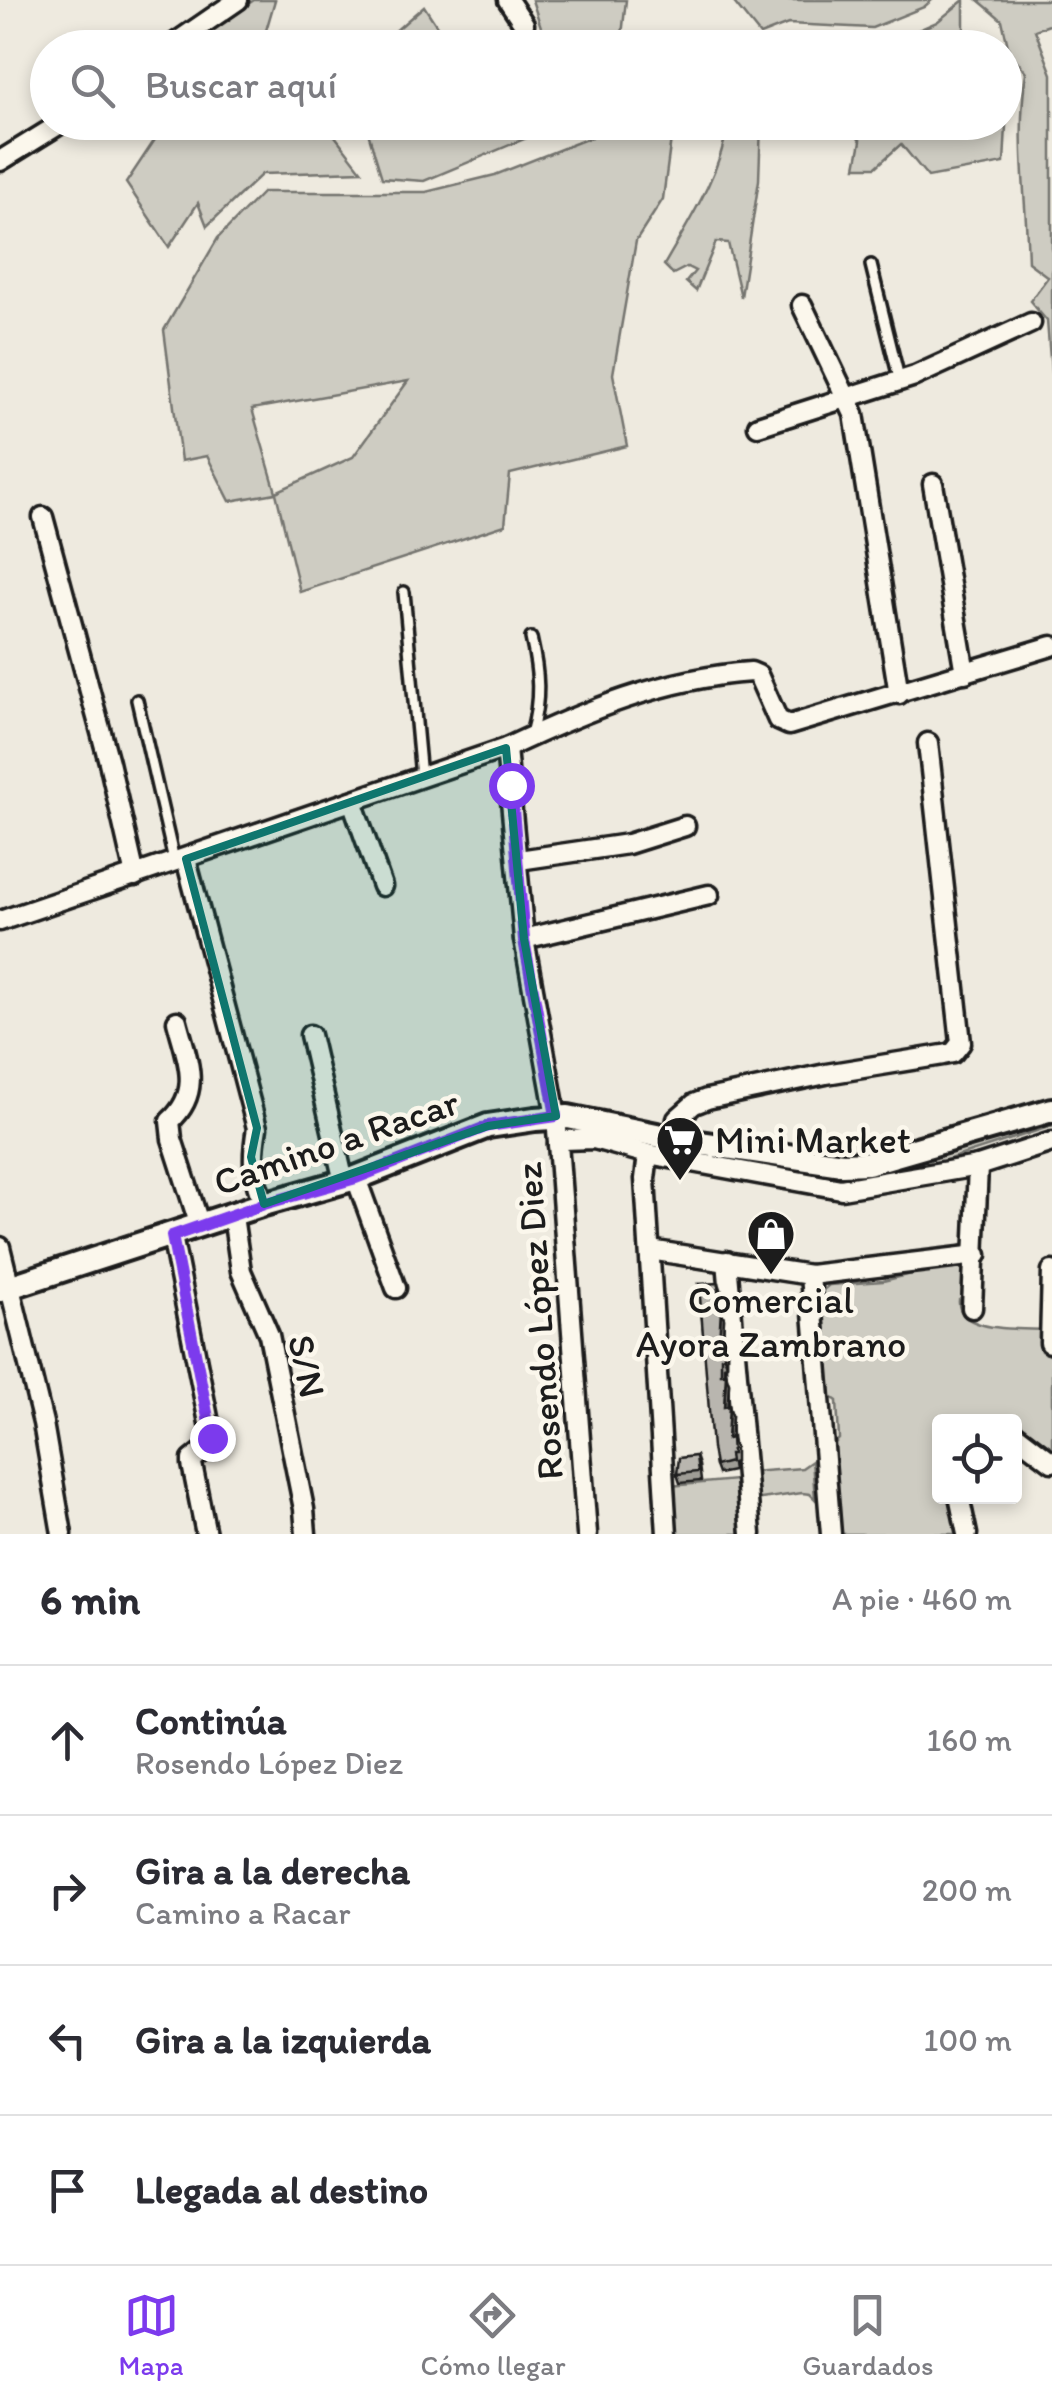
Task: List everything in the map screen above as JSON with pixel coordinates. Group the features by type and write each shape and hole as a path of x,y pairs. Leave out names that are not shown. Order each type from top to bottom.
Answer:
{"street":[{"path":"194,30 238,0"},
{"path":"508,0 524,24"},
{"path":"0,161 34,140"},
{"path":"802,305 854,414 899,694"},
{"path":"758,426 900,382 1030,323"},
{"path":"933,484 965,673"},
{"path":"43,517 105,744 135,876"},
{"path":"0,921 506,748 583,712 676,682 737,673 758,675 778,720 789,724 1052,646"},
{"path":"674,1138 676,1118 694,1104 826,1074 953,1053 961,1043 928,743"},
{"name":"Rosendo López Diez","path":"506,748 524,940 562,1116 558,1145 587,1534"},
{"path":"352,801 382,886"},
{"path":"519,860 628,844 684,826"},
{"path":"180,861 257,1128 252,1157 256,1188 264,1204"},
{"path":"524,940 709,895"},
{"path":"178,1021 191,1077 186,1108 170,1122 200,1226"},
{"path":"310,1035 350,1180 396,1288"},
{"name":"Camino a Racar","path":"4,1289 350,1180 488,1126 562,1116 842,1164 868,1163 1052,1110"},
{"path":"558,1145 563,1140 594,1138 651,1154 832,1189 978,1166 1052,1142"},
{"path":"651,1154 646,1179 667,1534"},
{"path":"972,1308 978,1166"},
{"name":"S/N","path":"234,1216 241,1272 268,1335 306,1534"},
{"path":"172,1236 211,1431 212,1444 192,1460 206,1534"},
{"path":"0,1247 4,1289 42,1423 62,1534"},
{"path":"650,1250 810,1275 976,1255"},
{"path":"728,1261 751,1534"},
{"path":"1050,1343 1052,1271"},
{"path":"810,1275 831,1534"},
{"path":"1022,1439 1052,1462"},
{"path":"960,1504 966,1534"}],"lane":[{"path":"871,266 900,382"},
{"path":"404,592 420,777"},
{"path":"530,737 540,684 531,638"},
{"path":"137,700 180,861"}],"highlighted area":[{"path":"506,748 524,939 556,1116 488,1126 264,1204 251,1157 257,1128 186,859"}],"shaded area":[{"path":"254,0 275,0 266,30 211,30"},
{"path":"532,0 626,0 623,30 540,30"},
{"path":"732,0 932,0 872,28 788,24 773,30 756,30"},
{"path":"964,0 964,30 919,30 937,22"},
{"path":"978,0 1052,0 1052,24 1035,30 1052,74 1052,384 1047,321 1030,301 1048,277 1028,262 1022,30 1004,30 1002,20"},
{"path":"424,6 439,30 396,30"},
{"path":"155,140 338,140 362,171 262,174 207,226 198,203 169,247 126,183"},
{"path":"370,140 522,140 424,181 382,178"},
{"path":"584,140 671,140 663,199 636,241 613,374 627,446 510,474 505,525 300,592 276,493 230,501 207,456 181,461 164,330 218,238 263,192 426,192 495,175","holes":["408,381 353,457 276,492 252,409"]},
{"path":"760,140 759,180 741,297 728,243 716,242 696,291 686,282 695,271 687,267 673,274 664,265 711,178 724,142"},
{"path":"1005,140 1004,163 928,177 901,144 876,167 856,167 861,141"},
{"path":"1052,1119 1052,1126 943,1161 855,1177 647,1150 657,1145 893,1165 942,1155"},
{"path":"963,1265 968,1272 968,1295 959,1300 968,1319 993,1327 1047,1330 1039,1342 1041,1351 1052,1356 1052,1452 1022,1434 1022,1414 932,1414 932,1504 960,1504 965,1534 839,1534 832,1446 839,1439 837,1401 827,1394 819,1303 822,1291 829,1285 883,1281"},
{"path":"812,1461 815,1499 802,1493 754,1500 751,1472 802,1468"},
{"path":"735,1480 740,1534 673,1534 670,1486"}],"building":[{"path":"719,1283 716,1309 721,1309 721,1374 726,1374 724,1407 729,1406 727,1439 731,1438 732,1454 730,1462 715,1466 699,1284"},
{"path":"696,1456 698,1472 677,1474 679,1458"}],"place":[{"name":"Mini Market","path":"680,1182"},
{"name":"Comercial Ayora Zambrano","path":"771,1276"}],"route":[{"path":"212,1438 172,1236 356,1178 488,1126 556,1116 524,940 511,785"}]}
